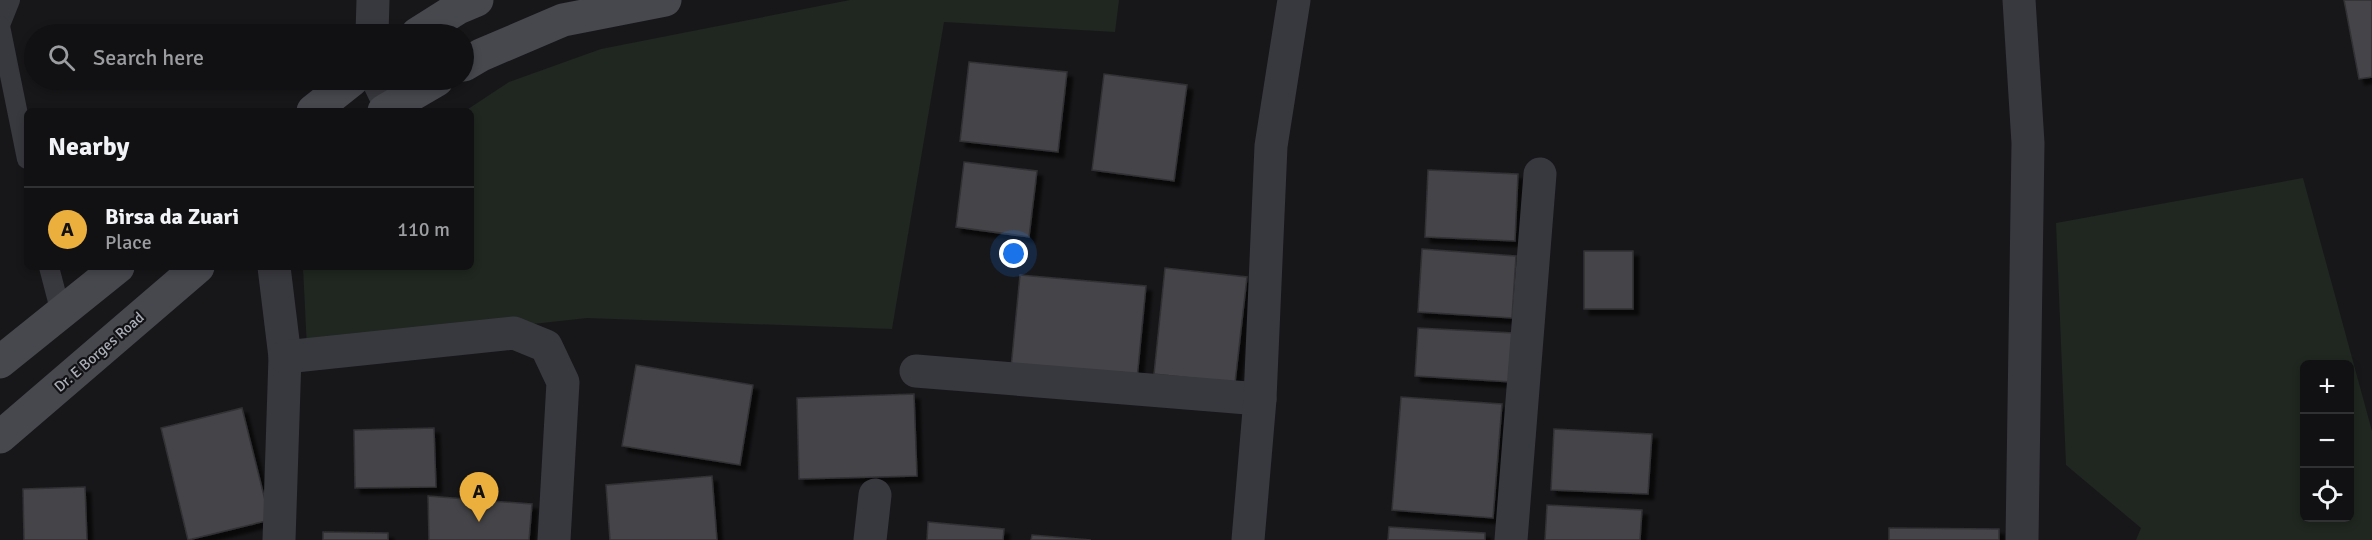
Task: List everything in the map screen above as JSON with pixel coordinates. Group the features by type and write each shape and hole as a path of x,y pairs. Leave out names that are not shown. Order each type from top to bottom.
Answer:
{"main road":[{"path":"433,24 458,8 477,0"},
{"path":"474,59 563,20 664,0"},
{"path":"317,108 339,90"},
{"path":"384,99 409,90"},
{"path":"0,362 114,270"},
{"name":"Dr. E Borges Road","path":"0,437 195,270"}],"street":[{"path":"372,24 373,0"},
{"path":"1248,540 1260,399 1271,146 1294,0"},
{"path":"2019,0 2028,143 2022,540"},
{"path":"1511,540 1540,174"},
{"path":"274,270 285,357 279,540"},
{"path":"285,357 514,333 546,346 563,382 554,540"},
{"path":"916,371 1260,399"},
{"path":"870,540 875,495"}],"lane":[{"path":"10,0 0,26 24,144"},
{"path":"50,270 61,313"}],"shaded area":[{"path":"850,0 1119,0 1115,32 944,22 892,329 587,318 307,349 303,270 474,270 474,108 470,108 509,82 601,49"},
{"path":"2303,178 2353,360 2300,360 2300,522 2354,522 2354,365 2372,431 2372,540 2136,540 2141,528 2066,465 2056,223"}],"building":[{"path":"2344,0 2372,0 2372,77 2359,79"},
{"path":"969,62 1067,72 1058,152 960,141"},
{"path":"1104,74 1187,85 1174,181 1092,170"},
{"path":"964,162 1037,171 1029,237 956,227"},
{"path":"1428,170 1518,174 1515,241 1425,237"},
{"path":"1422,249 1516,256 1512,318 1418,312"},
{"path":"1584,251 1633,251 1633,309 1584,309"},
{"path":"1165,268 1247,277 1235,383 1154,374"},
{"path":"1020,275 1146,286 1137,379 1011,368"},
{"path":"1418,328 1514,333 1511,382 1415,376"},
{"path":"636,365 753,385 740,465 622,446"},
{"path":"914,394 917,476 799,479 797,398"},
{"path":"1401,397 1502,404 1493,518 1392,510"},
{"path":"242,408 270,520 188,540 161,428"},
{"path":"434,428 436,487 355,488 354,430"},
{"path":"1554,429 1652,434 1648,494 1551,490"},
{"path":"712,476 717,540 610,540 606,485"},
{"path":"85,487 87,540 24,540 23,489"},
{"path":"428,496 532,504 529,540 429,540"},
{"path":"1547,505 1642,510 1640,540 1545,540"},
{"path":"928,522 1004,529 1003,540 927,540"},
{"path":"1389,527 1485,533 1485,540 1388,540"},
{"path":"1889,528 1999,529 1999,540 1889,540"},
{"path":"323,532 388,533 388,540 323,540"},
{"path":"1032,535 1091,540 1031,540"}],"place":[{"name":"Birsa da Zuari","path":"479,522"}]}
